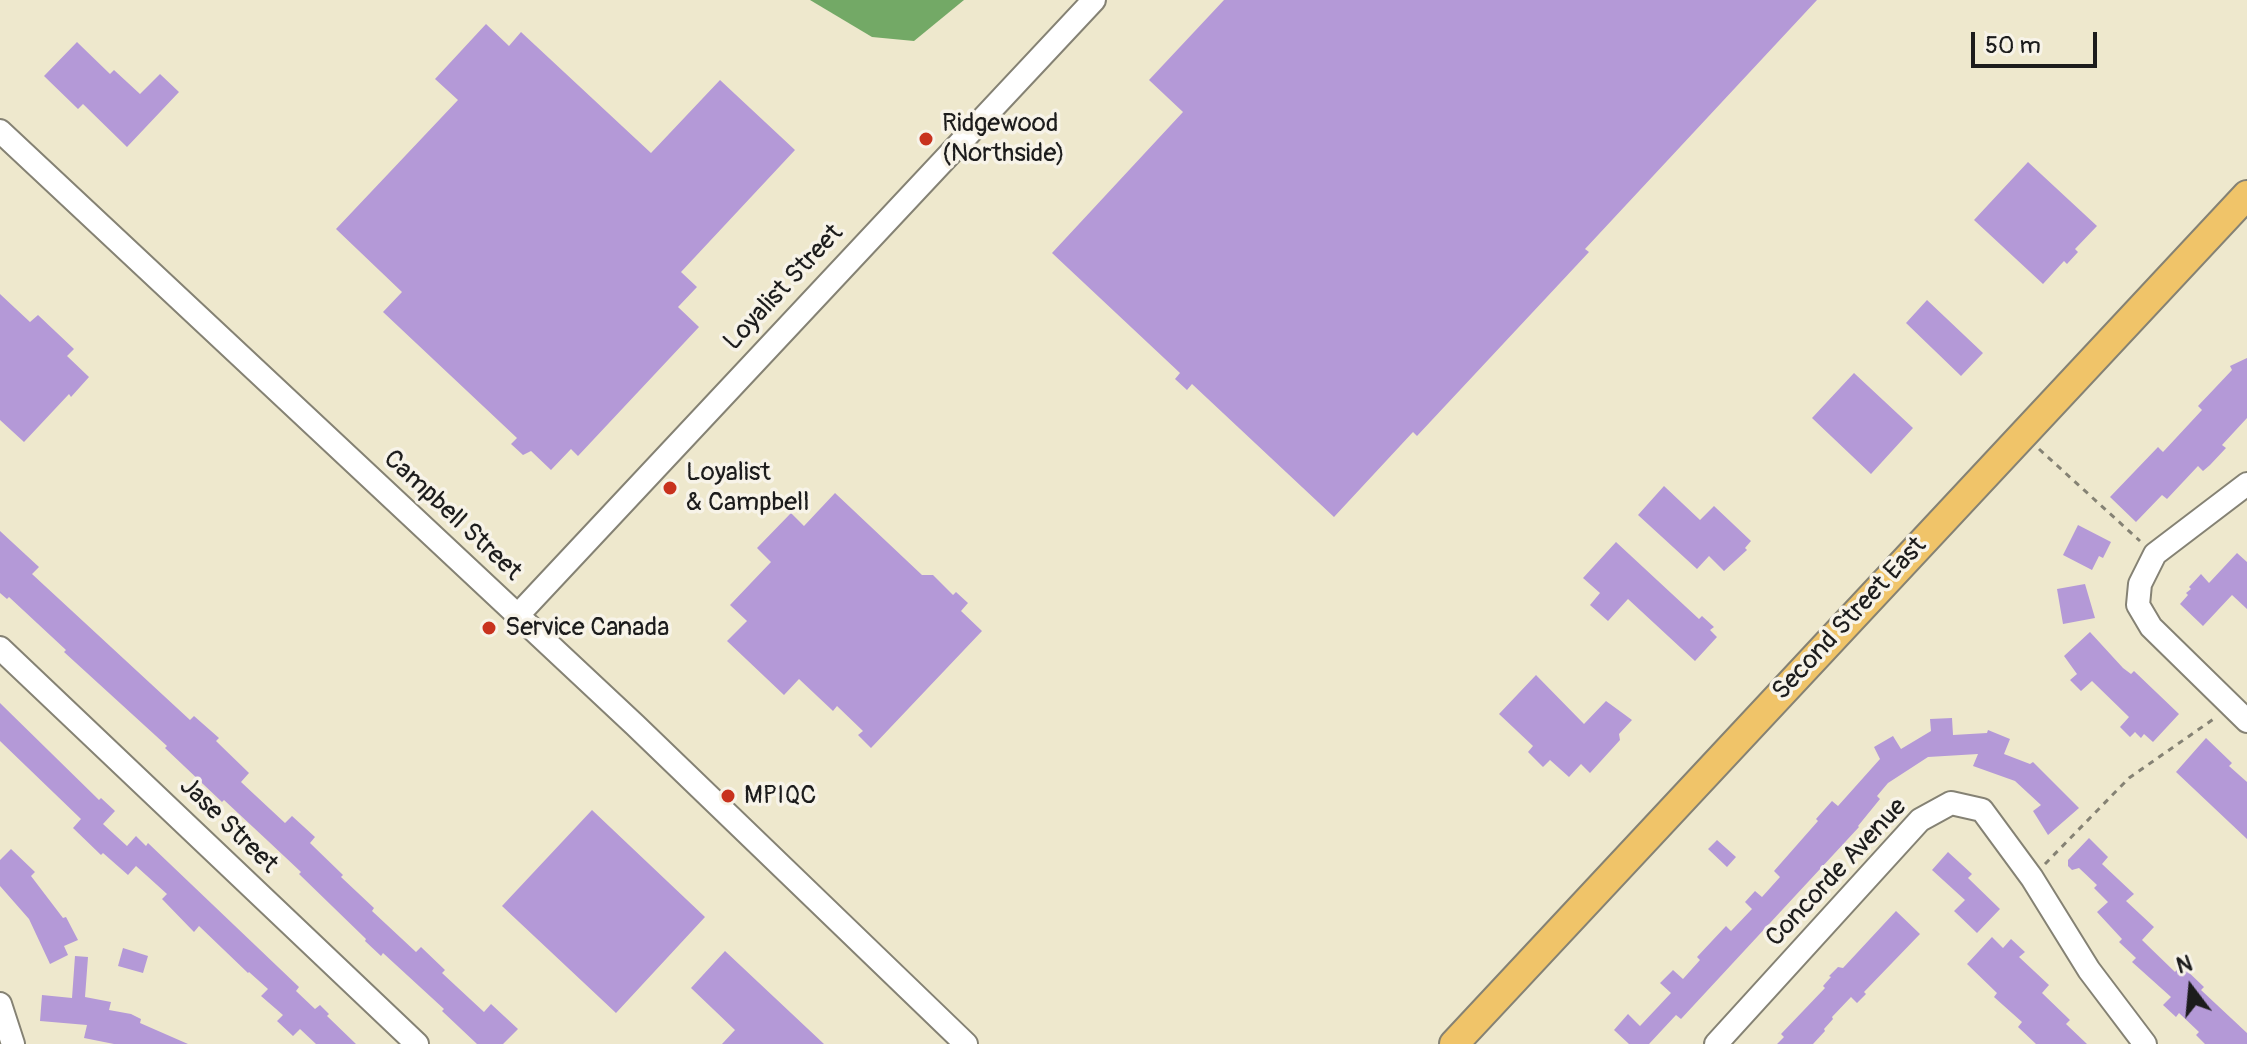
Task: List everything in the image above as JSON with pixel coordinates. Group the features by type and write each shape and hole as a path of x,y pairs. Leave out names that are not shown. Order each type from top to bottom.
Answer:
{"main road":[{"name":"Second Street East","path":"1454,1044 2247,195"}],"street":[{"name":"Loyalist Street","path":"517,616 1094,0"},
{"name":"Campbell Street","path":"0,131 635,725 966,1044"},
{"path":"2239,714 2151,627 2138,605 2140,584 2155,554 2247,484"},
{"name":"Jase Street","path":"0,648 417,1044"},
{"name":"Concorde Avenue","path":"1718,1043 1920,820 1951,803 1982,810 2032,878 2089,970 2145,1044"},
{"path":"0,1004 13,1044"}],"path":[{"path":"2024,435 2155,554"},
{"path":"2032,878 2129,778 2239,714"}],"green space":[{"path":"810,0 964,0 914,41 872,37"}],"building":[{"path":"1224,0 1817,0 1585,249 1589,252 1417,436 1413,432 1334,517 1192,384 1187,390 1175,379 1180,373 1052,253 1183,112 1149,80"},
{"path":"486,24 509,46 521,32 651,153 720,80 795,150 681,272 697,287 678,307 699,327 578,456 571,449 551,470 531,451 523,455 511,444 517,438 383,312 402,292 336,229 458,100 435,79"},
{"path":"77,42 110,74 114,70 140,94 160,74 179,92 127,147 83,104 78,109 44,76"},
{"path":"2028,162 2097,226 2075,249 2078,252 2067,264 2064,261 2043,284 1974,220"},
{"path":"0,294 30,322 38,315 74,349 67,356 89,377 24,442 0,420"},
{"path":"1927,300 1983,353 1961,376 1906,323"},
{"path":"2247,358 2247,418 2222,445 2226,448 2210,465 2203,471 2198,466 2167,499 2162,495 2136,522 2110,497 2158,447 2163,452 2202,410 2198,406 2232,370 2230,366"},
{"path":"1854,373 1913,428 1871,474 1812,418"},
{"path":"1664,486 1700,520 1714,506 1751,541 1745,548 1747,550 1724,571 1709,556 1697,569 1638,515"},
{"path":"835,493 922,575 933,575 953,595 956,592 968,603 961,611 982,631 871,748 858,735 863,731 837,706 833,711 799,679 784,695 727,641 747,621 730,605 771,562 757,548 791,513 804,526"},
{"path":"2078,525 2111,542 2092,570 2063,555"},
{"path":"0,531 39,567 32,574 190,720 194,716 219,738 216,741 249,773 241,782 285,823 292,816 315,837 310,843 374,908 372,911 416,952 421,947 445,970 442,973 484,1012 491,1004 518,1029 503,1044 477,1044 442,1011 444,1009 383,953 381,956 365,941 299,874 301,872 224,800 222,802 9,597 7,599 0,593"},
{"path":"1616,542 1699,619 1702,616 1714,627 1710,630 1717,637 1695,661 1628,599 1608,621 1590,605 1600,593 1583,578"},
{"path":"2237,553 2247,562 2247,609 2232,595 2203,626 2180,604 2201,574 2209,583"},
{"path":"2085,584 2095,618 2063,624 2057,589"},
{"path":"2090,632 2123,668 2131,674 2134,671 2179,714 2153,742 2144,734 2141,738 2135,732 2130,737 2120,727 2129,717 2092,681 2081,691 2070,680 2077,674 2064,656"},
{"path":"1536,675 1584,724 1606,701 1632,720 1619,734 1620,740 1590,773 1581,764 1569,777 1550,760 1543,767 1528,752 1533,746 1499,714"},
{"path":"0,703 99,800 101,798 115,811 103,824 127,846 136,836 146,846 148,843 299,987 296,991 315,1009 320,1005 356,1044 316,1044 300,1029 293,1036 277,1021 283,1015 261,996 268,989 199,926 194,932 162,899 167,894 136,866 128,875 103,853 101,855 73,828 81,819 0,741"},
{"path":"1952,718 1953,735 1987,733 1988,730 2010,739 2004,754 2030,764 2033,762 2079,808 2048,835 2033,811 2041,805 2015,781 1973,766 1978,754 1928,757 1888,783 1859,827 1681,1019 1676,1015 1649,1044 1629,1044 1614,1030 1628,1014 1640,1026 1671,993 1660,983 1673,970 1683,979 1700,960 1697,957 1726,926 1731,931 1752,909 1745,902 1755,891 1762,897 1780,877 1774,871 1818,821 1816,819 1832,801 1838,806 1880,759 1874,747 1893,736 1901,749 1931,731 1930,719"},
{"path":"2206,738 2247,782 2247,839 2176,772"},
{"path":"592,810 705,917 616,1013 502,906"},
{"path":"2089,838 2108,857 2102,864 2134,894 2126,901 2154,927 2142,940 2175,972 2181,965 2204,987 2201,990 2247,1033 2247,1044 2205,1044 2196,1035 2199,1032 2179,1013 2176,1017 2163,1005 2171,997 2132,962 2136,958 2119,942 2122,939 2097,912 2108,902 2094,888 2097,885 2079,868 2072,870 2068,866 2068,860"},
{"path":"1717,840 1736,857 1727,867 1708,849"},
{"path":"11,849 35,872 31,876 63,918 66,917 78,940 64,946 68,955 50,964 29,919 0,886 0,860"},
{"path":"1948,852 1972,874 1968,878 2000,909 1977,933 1954,911 1965,900 1932,870"},
{"path":"1896,911 1920,934 1857,1003 1851,997 1813,1044 1777,1044 1784,1037 1781,1034 1825,988 1823,986 1829,976 1838,967 1843,968"},
{"path":"1992,937 2003,948 2011,939 2025,952 2019,957 2049,985 2042,993 2070,1020 2066,1024 2087,1044 2036,1044 2018,1027 2022,1022 1994,997 1997,993 1967,964"},
{"path":"123,948 148,956 143,973 118,966"},
{"path":"725,951 824,1044 722,1044 735,1030 691,988"},
{"path":"75,956 88,957 85,997 111,1002 109,1010 131,1014 141,1019 140,1023 188,1044 114,1044 84,1038 87,1025 40,1021 42,995 72,998"}],"place":[{"name":"Ridgewood (Northside)","path":"926,139"},
{"name":"Loyalist & Campbell","path":"670,488"},
{"name":"Service Canada","path":"489,628"},
{"name":"MPIQC","path":"728,796"}]}
